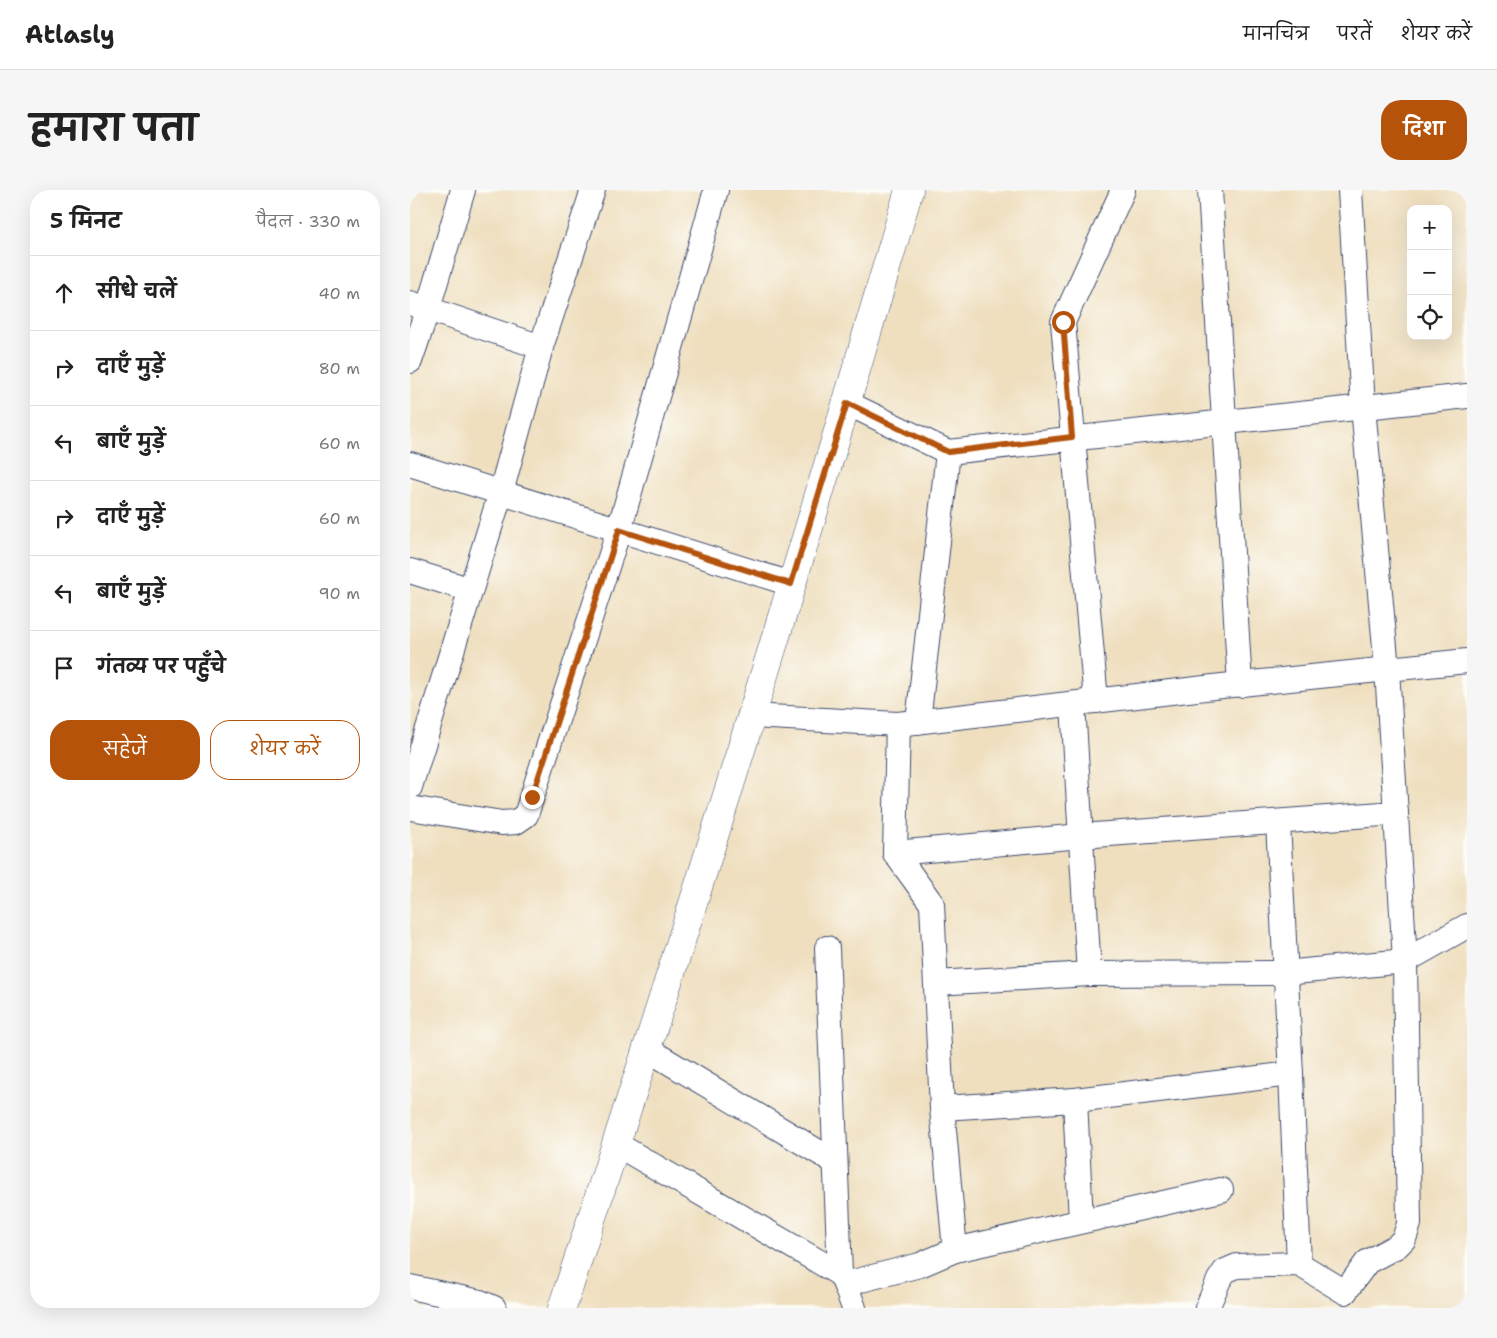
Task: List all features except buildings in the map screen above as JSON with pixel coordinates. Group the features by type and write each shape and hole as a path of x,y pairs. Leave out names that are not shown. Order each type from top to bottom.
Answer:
{"street":[{"path":"410,361 419,306 463,190"},
{"path":"410,787 501,492 541,348 593,190"},
{"path":"410,808 502,823 516,822 526,815 619,530 716,190"},
{"path":"562,1308 647,1049 847,403 909,190"},
{"path":"1090,974 1081,836 1084,703 1072,437 1063,322 1123,190"},
{"path":"1210,190 1240,685"},
{"path":"1207,1308 1225,1271 1237,1266 1299,1264 1344,1300 1367,1262 1397,1246 1404,1239 1409,1224 1405,961 1387,669 1363,408 1350,190"},
{"path":"419,306 541,348"},
{"path":"847,403 948,452 1072,437 1467,396"},
{"path":"948,452 908,723 895,853 932,904 942,1108 955,1250"},
{"path":"410,464 791,584"},
{"path":"410,571 471,590"},
{"path":"750,716 908,723 1467,661"},
{"path":"895,853 1081,836 1396,813"},
{"path":"1278,822 1292,1074 1299,1264"},
{"path":"936,983 1090,974 1285,973 1405,961 1467,926"},
{"path":"827,948 835,1162 842,1279 854,1308"},
{"path":"647,1049 835,1162"},
{"path":"942,1108 1075,1100 1292,1074"},
{"path":"1075,1100 1081,1221"},
{"path":"616,1144 842,1279 920,1265 955,1250 1221,1190"},
{"path":"410,1286 480,1302 494,1308"}],"route":[{"path":"532,797 619,530 791,584 847,403 948,452 1072,437 1063,322"}]}
